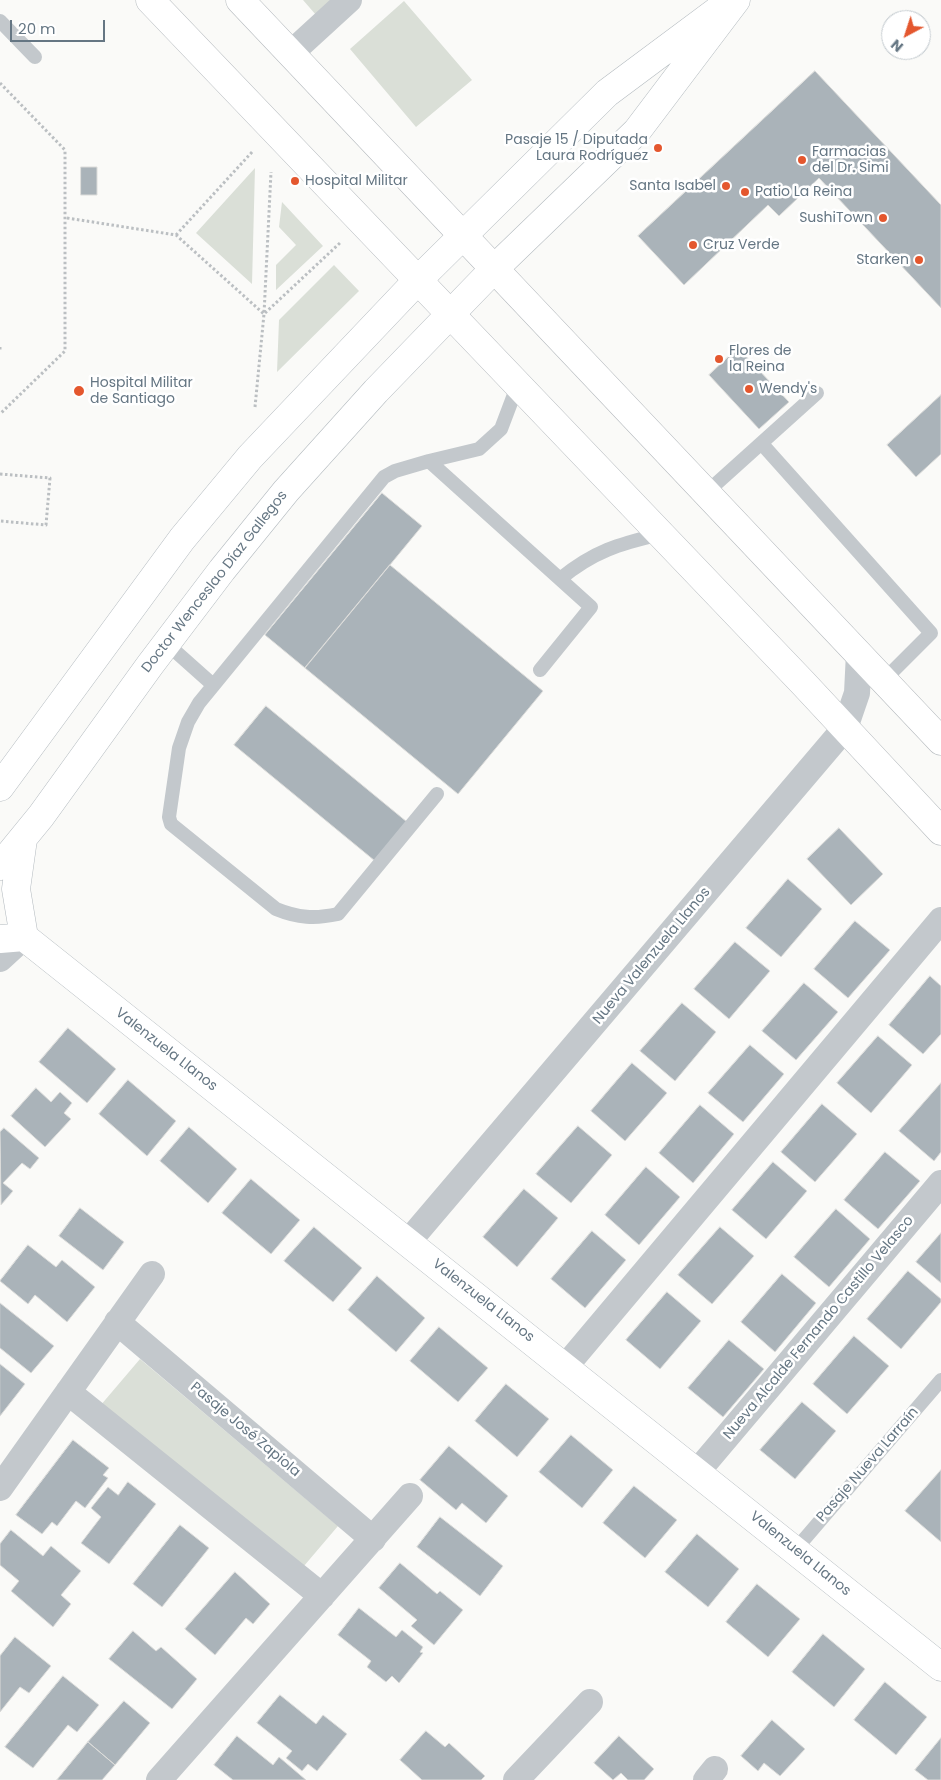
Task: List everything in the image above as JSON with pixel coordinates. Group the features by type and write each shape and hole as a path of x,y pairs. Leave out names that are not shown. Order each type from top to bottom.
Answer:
{"main road":[{"path":"150,0 661,534 941,831"},
{"path":"240,0 941,741"},
{"path":"0,787 182,539 244,465 417,281 607,92 734,0"},
{"name":"Doctor Wenceslao Díaz Gallegos","path":"0,866 23,839 166,643 286,490 494,269 637,131 734,0"},
{"path":"12,938 23,839"},
{"name":"Valenzuela Llanos","path":"12,938 408,1242 941,1667"}],"street":[{"path":"290,54 349,0"},
{"name":"Nueva Valenzuela Llanos","path":"408,1242 845,728 857,692 859,653"},
{"path":"565,1367 941,920"},
{"path":"0,959 12,938"},
{"name":"Nueva Alcalde Fernando Castillo Velasco","path":"697,1472 941,1183"},
{"path":"0,1488 152,1274"},
{"name":"Pasaje José Zapiola","path":"117,1322 372,1539"},
{"path":"68,1392 322,1596"},
{"path":"159,1780 410,1496"},
{"path":"516,1780 590,1702"}],"lane":[{"path":"0,21 35,57"},
{"path":"437,794 338,914 315,919 294,916 276,909 171,824 169,817 180,748 188,722 212,684 384,477 395,471 428,461 479,449 501,429 518,384"},
{"path":"707,492 818,393"},
{"path":"762,444 931,633 884,680"},
{"path":"428,461 591,607 540,670"},
{"path":"560,579 581,562 614,546 661,534"},
{"path":"166,643 212,684"},
{"name":"Pasaje Nueva Larraín","path":"795,1550 941,1380"}],"path":[{"path":"0,83 65,150 67,218 65,351 0,414"},
{"path":"176,235 256,147"},
{"path":"255,409 264,314 271,171"},
{"path":"67,218 176,235 264,314"},
{"path":"264,314 343,240"},
{"path":"0,474 50,478 46,525 0,521"}],"shaded area":[{"path":"303,0 333,0 316,15"},
{"path":"404,1 472,80 416,127 350,49"},
{"path":"255,168 252,284 196,233"},
{"path":"282,202 323,246 276,290 276,265 296,245 279,227"},
{"path":"334,265 359,291 277,372 279,320"},
{"path":"140,1359 338,1526 298,1573 100,1406"}],"building":[{"name":"Patio La Reina","path":"815,71 941,205 941,308 819,178 779,216 768,205 684,285 638,236"},
{"path":"81,167 97,167 97,195 81,195"},
{"name":"Wendy's","path":"738,348 789,402 759,429 709,375"},
{"path":"941,395 941,454 916,477 887,445"},
{"path":"382,493 422,526 305,668 265,635"},
{"path":"390,565 543,691 458,794 305,668"},
{"path":"266,706 407,822 375,861 234,745"},
{"path":"839,828 883,874 851,905 807,859"},
{"path":"788,879 822,909 781,957 746,928"},
{"path":"855,921 890,950 848,998 814,969"},
{"path":"735,942 770,971 729,1019 694,989"},
{"path":"930,976 941,986 941,1034 923,1054 889,1025"},
{"path":"804,983 838,1012 796,1060 762,1031"},
{"path":"682,1003 716,1032 675,1081 640,1051"},
{"path":"68,1028 116,1069 87,1103 39,1062"},
{"path":"878,1036 912,1065 871,1113 837,1083"},
{"path":"750,1045 784,1074 743,1122 708,1093"},
{"path":"632,1063 667,1093 625,1141 591,1111"},
{"path":"128,1080 176,1121 147,1156 99,1114"},
{"path":"941,1083 941,1152 934,1161 899,1131"},
{"path":"36,1088 51,1102 60,1092 72,1103 64,1113 71,1119 45,1147 11,1116"},
{"path":"822,1104 857,1134 815,1182 781,1152"},
{"path":"700,1105 734,1134 693,1183 659,1153"},
{"path":"578,1126 612,1155 571,1203 536,1174"},
{"path":"189,1127 237,1169 208,1203 160,1161"},
{"path":"4,1128 39,1158 30,1169 22,1163 3,1183 13,1191 1,1205 0,1132"},
{"path":"885,1152 920,1181 878,1229 844,1200"},
{"path":"773,1162 807,1191 766,1239 732,1210"},
{"path":"646,1167 680,1197 639,1245 605,1215"},
{"path":"251,1179 300,1220 271,1254 222,1213"},
{"path":"524,1189 558,1218 517,1267 483,1237"},
{"path":"80,1208 124,1242 103,1270 59,1236"},
{"path":"836,1209 870,1239 829,1287 794,1257"},
{"path":"314,1227 362,1268 333,1302 284,1261"},
{"path":"720,1227 754,1256 712,1304 678,1275"},
{"path":"592,1231 626,1260 585,1308 551,1279"},
{"path":"941,1233 941,1283 916,1262"},
{"path":"28,1245 56,1267 62,1260 95,1287 67,1322 35,1295 28,1304 0,1281"},
{"path":"908,1271 941,1299 941,1302 901,1349 867,1319"},
{"path":"782,1274 816,1303 775,1352 741,1322"},
{"path":"377,1276 425,1318 396,1352 348,1310"},
{"path":"667,1292 701,1321 660,1369 626,1340"},
{"path":"0,1303 54,1346 31,1373 0,1348"},
{"path":"439,1327 488,1368 458,1402 410,1361"},
{"path":"854,1336 889,1366 847,1414 813,1384"},
{"path":"729,1340 764,1369 723,1417 688,1388"},
{"path":"0,1364 25,1384 0,1416"},
{"path":"506,1384 549,1419 517,1457 475,1421"},
{"path":"802,1402 836,1431 795,1479 760,1450"},
{"path":"571,1435 613,1470 582,1508 539,1472"},
{"path":"73,1440 109,1468 103,1475 108,1478 85,1508 76,1501 57,1526 52,1522 42,1534 16,1515"},
{"path":"449,1446 508,1496 486,1523 462,1503 456,1510 420,1480"},
{"path":"941,1470 941,1542 905,1511"},
{"path":"128,1482 156,1504 109,1564 81,1543 101,1517 91,1508 108,1487 118,1495"},
{"path":"634,1486 677,1520 645,1558 603,1523"},
{"path":"440,1517 503,1566 480,1596 417,1547"},
{"path":"180,1525 209,1548 162,1607 133,1584"},
{"path":"11,1530 43,1556 51,1546 81,1571 61,1595 71,1604 53,1627 11,1591 19,1581 0,1565 0,1544"},
{"path":"697,1534 739,1569 708,1607 665,1572"},
{"path":"400,1563 437,1594 440,1591 463,1610 434,1645 411,1626 417,1620 379,1588"},
{"path":"235,1572 270,1604 253,1624 246,1618 215,1655 185,1629"},
{"path":"757,1584 800,1619 768,1657 726,1622"},
{"path":"359,1608 396,1637 402,1630 423,1647 420,1652 423,1653 399,1683 392,1676 386,1682 367,1667 371,1661 338,1635"},
{"path":"133,1631 156,1651 161,1647 197,1679 172,1709 109,1659"},
{"path":"823,1634 865,1669 834,1707 792,1672"},
{"path":"15,1637 51,1666 29,1693 20,1687 0,1712 0,1656"},
{"path":"63,1676 99,1705 77,1732 68,1725 33,1768 5,1747"},
{"path":"885,1682 927,1717 896,1755 854,1720"},
{"path":"280,1695 316,1724 323,1715 347,1734 317,1771 308,1764 302,1771 286,1758 292,1751 257,1723"},
{"path":"124,1701 150,1723 115,1765 88,1742"},
{"path":"772,1720 805,1749 780,1776 764,1763 758,1771 741,1756"},
{"path":"426,1731 445,1747 449,1743 485,1776 481,1780 422,1780 400,1760"},
{"path":"237,1736 273,1765 279,1757 306,1780 233,1780 214,1765"},
{"path":"619,1736 654,1769 644,1780 628,1780 621,1773 613,1780 594,1763"},
{"path":"941,1738 941,1780 928,1780 915,1770"},
{"path":"88,1742 115,1765 102,1780 57,1780"}],"place":[{"name":"Pasaje 15 / Diputada Laura Rodríguez","path":"658,148"},
{"name":"Farmacias del Dr. Simi","path":"802,160"},
{"name":"Hospital Militar","path":"295,181"},
{"name":"Santa Isabel","path":"726,186"},
{"name":"Patio La Reina","path":"745,192"},
{"name":"SushiTown","path":"883,218"},
{"name":"Cruz Verde","path":"693,245"},
{"name":"Starken","path":"919,260"},
{"name":"Flores de la Reina","path":"719,359"},
{"name":"Wendy's","path":"749,389"},
{"name":"Hospital Militar de Santiago","path":"79,391"}]}
